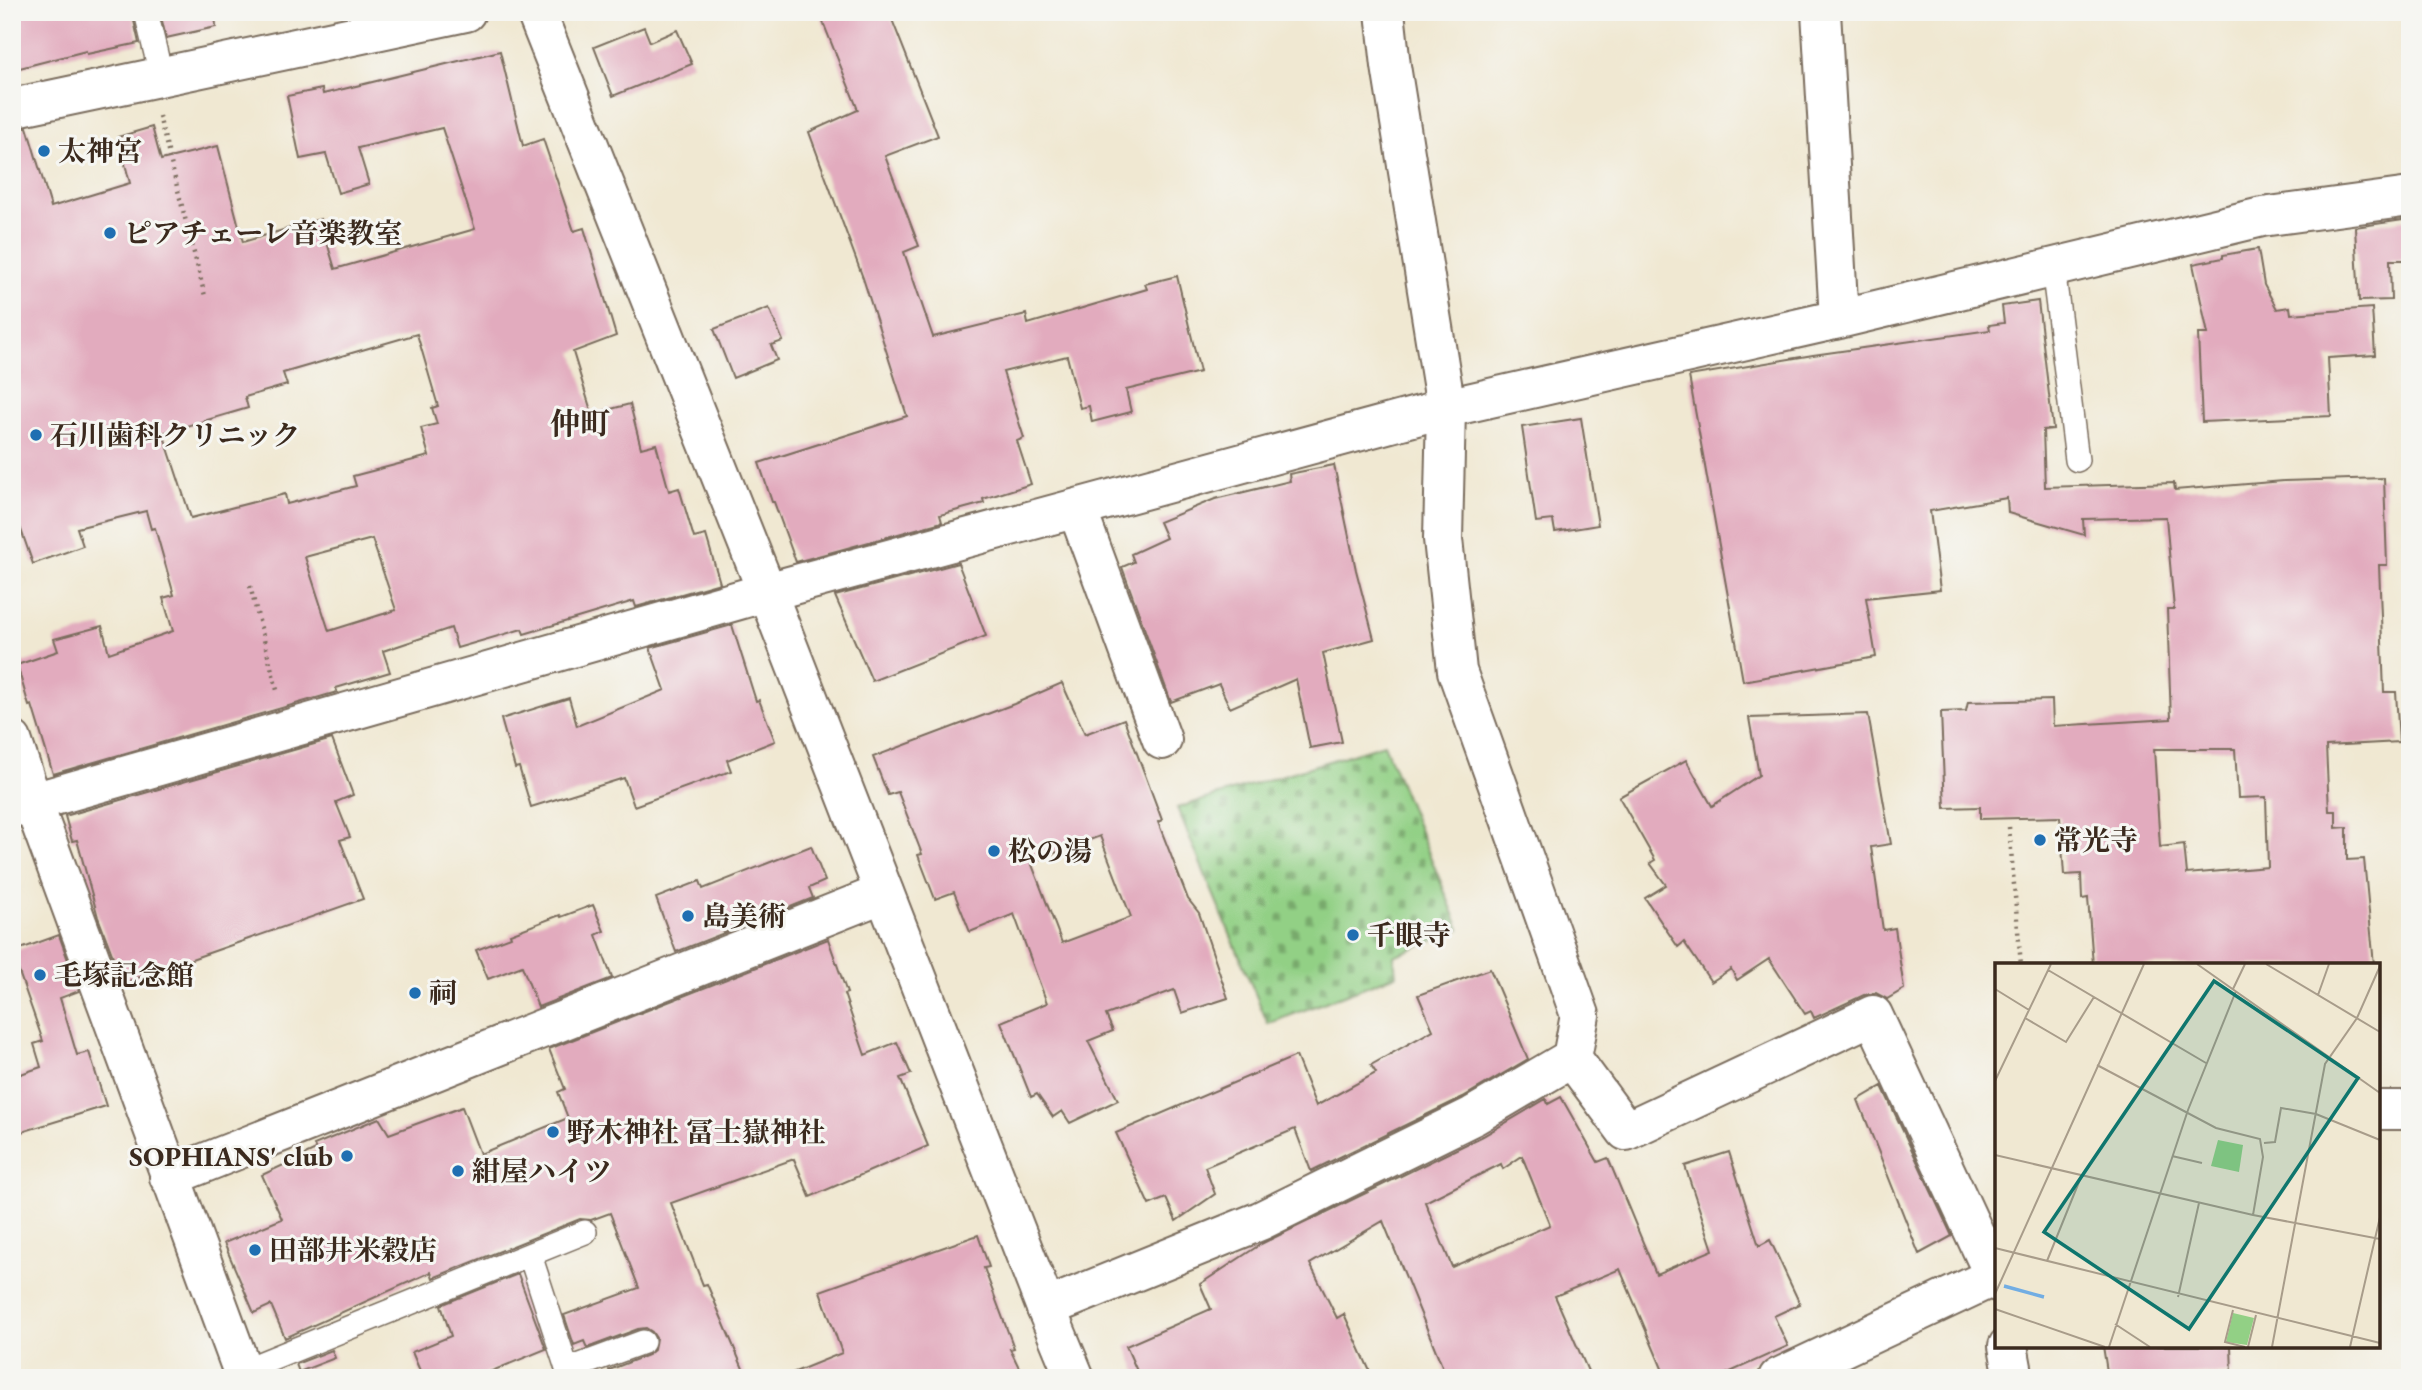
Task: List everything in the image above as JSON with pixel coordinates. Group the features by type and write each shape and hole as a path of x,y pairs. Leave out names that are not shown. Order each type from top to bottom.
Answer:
{"street":[{"path":"12,108 466,12"},
{"path":"536,12 767,592 1046,1308 1076,1378"},
{"path":"1385,12 1393,80 1446,408 1443,539 1457,671 1580,1015 1572,1058 1626,1131 1873,1015 1995,1275"},
{"path":"1821,12 1839,319"},
{"path":"23,806 767,592 1446,408 1839,319 2262,217 2410,197"},
{"path":"1077,509 1161,740"},
{"path":"12,740 23,806 169,1177 243,1374"},
{"path":"169,1177 884,892"},
{"path":"1046,1308 1260,1221 1473,1116 1572,1058"},
{"path":"2380,1110 2410,1110"},
{"path":"1778,1378 1995,1277"},
{"path":"2008,1348 2014,1378"}],"lane":[{"path":"146,12 155,76"},
{"path":"2053,267 2077,460"},
{"path":"243,1374 585,1233"},
{"path":"530,1255 569,1374 643,1342"}],"path":[{"path":"155,76 205,296"},
{"path":"250,586 288,730"},
{"path":"2008,827 2021,963"}],"green space":[{"path":"1384,744 1460,929 1394,956 1396,975 1268,1024 1177,808"}],"building":[{"path":"12,12 132,12 139,43 87,54 86,51 12,70"},
{"path":"160,12 215,12 216,27 166,38"},
{"path":"819,12 889,12 938,136 885,156 919,246 904,252 933,337 1026,314 1028,324 1147,289 1145,284 1177,276 1200,372 1126,390 1131,412 1092,422 1089,406 1080,408 1067,356 1003,372 1024,438 1017,441 1031,484 983,499 984,503 940,515 942,522 796,562 759,463 907,416 863,278 809,132 858,110"},
{"path":"644,27 650,42 677,30 692,64 613,96 594,47"},
{"path":"500,51 523,146 543,139 574,231 584,228 616,336 573,352 592,414 630,404 641,448 656,444 669,491 679,488 694,538 706,535 720,583 636,607 634,601 524,634 522,629 457,648 451,628 383,651 390,672 336,688 337,692 53,774 17,665 58,651 54,639 102,626 109,653 173,631 163,598 174,595 155,528 151,529 146,511 77,528 83,546 33,564 17,518 12,518 12,129 27,127 51,207 130,183 118,137 152,127 161,160 218,146 243,242 320,219 335,269 475,229 442,128 358,148 369,184 338,193 326,154 300,159 287,96 322,89 323,94","holes":["417,334 438,406 432,408 437,424 421,428 429,456 353,476 356,486 287,504 285,494 191,518 163,433 248,408 245,397 287,385 283,373","372,539 396,610 329,631 305,557"]},
{"path":"2410,219 2410,260 2390,260 2391,300 2359,301 2355,227"},
{"path":"2258,249 2264,285 2277,309 2290,307 2291,314 2372,308 2375,355 2328,358 2331,416 2202,422 2198,334 2208,334 2193,264"},
{"path":"2038,301 2053,429 2043,430 2045,487 2174,483 2175,490 2284,481 2384,478 2387,565 2379,565 2384,692 2396,692 2399,742 2326,746 2329,811 2336,811 2336,828 2347,827 2347,860 2364,859 2374,963 2093,963 2088,898 2082,899 2081,874 2064,875 2060,817 1980,819 1980,807 1945,808 1941,712 1966,711 1968,702 2052,700 2053,726 2171,719 2167,609 2174,609 2166,517 2083,519 2084,535 2008,513 2007,498 1930,511 1940,590 1866,598 1876,657 1743,681 1689,376 1990,330 1989,325 2004,323 2002,306","holes":["2154,749 2235,749 2238,798 2266,797 2268,867 2187,874 2184,844 2160,847"]},
{"path":"769,308 783,341 771,345 777,360 733,378 714,329"},
{"path":"1581,418 1598,525 1555,532 1553,520 1536,522 1522,427"},
{"path":"1334,465 1374,639 1323,653 1342,742 1310,748 1296,679 1230,708 1219,684 1171,702 1122,567 1134,562 1131,554 1166,538 1159,522 1215,499 1290,481 1289,474"},
{"path":"958,563 986,636 872,681 835,596"},
{"path":"732,625 756,701 759,700 775,741 727,760 731,771 634,806 624,778 531,807 519,767 515,768 501,719 569,698 577,726 665,690 650,648"},
{"path":"1062,683 1085,734 1124,719 1162,820 1158,822 1188,899 1199,913 1228,998 1182,1013 1174,990 1106,1015 1113,1031 1088,1041 1118,1100 1070,1123 1062,1111 1053,1117 1037,1094 1031,1097 1001,1022 1047,1003 1014,914 970,932 954,892 935,899 918,855 922,854 898,792 888,795 873,757","holes":["1100,836 1131,917 1062,943 1031,862"]},
{"path":"1868,714 1891,844 1871,847 1883,930 1895,928 1904,989 1887,999 1876,993 1864,995 1814,1018 1811,1011 1805,1014 1769,959 1737,980 1731,969 1711,982 1684,942 1678,947 1645,898 1666,885 1650,863 1655,860 1619,797 1686,760 1712,806 1759,775 1749,718"},
{"path":"332,739 353,795 336,802 350,837 340,840 363,899 126,982 123,974 120,975 98,917 77,840 72,841 65,816"},
{"path":"811,846 825,881 809,888 813,898 676,952 656,898 700,881 703,889"},
{"path":"593,905 604,931 596,935 612,978 538,1007 522,966 488,979 476,950 511,937 510,934"},
{"path":"59,935 79,991 60,998 77,1055 89,1052 106,1106 12,1135 12,1077 41,1067 34,1044 43,1041 12,952"},
{"path":"828,939 865,1055 897,1042 911,1074 900,1078 928,1146 810,1197 794,1159 671,1203 703,1285 707,1284 747,1378 612,1378 609,1370 648,1355 654,1350 656,1338 646,1328 587,1348 584,1341 574,1345 564,1315 639,1288 610,1213 591,1220 580,1219 433,1278 431,1272 285,1338 271,1305 254,1313 224,1243 282,1219 262,1175 316,1150 314,1145 379,1118 389,1134 462,1107 480,1154 568,1118 558,1092 565,1089 549,1049"},
{"path":"1490,969 1528,1059 1463,1097 1311,1171 1295,1129 1205,1167 1215,1194 1176,1221 1166,1198 1149,1205 1116,1133 1296,1056 1316,1106 1376,1073 1371,1065 1433,1030 1418,995"},
{"path":"1882,1086 1952,1236 1919,1254 1858,1100"},
{"path":"1561,1097 1598,1162 1608,1158 1656,1274 1713,1250 1685,1166 1729,1152 1759,1246 1770,1240 1800,1304 1774,1316 1788,1346 1717,1378 1666,1378 1620,1269 1555,1296 1591,1378 1447,1378 1383,1221 1310,1264 1337,1318 1344,1314 1373,1378 1140,1378 1126,1346 1211,1309 1200,1284 1261,1244 1483,1136 1546,1099 1548,1104","holes":["1522,1156 1550,1225 1452,1267 1425,1202 1501,1164 1503,1169"]},
{"path":"978,1235 989,1267 984,1268 1014,1348 1010,1349 1024,1378 785,1378 842,1353 820,1291"},
{"path":"518,1274 546,1349 475,1378 423,1378 412,1352 451,1336 441,1305"},
{"path":"2103,1348 2231,1348 2232,1373 2108,1378"},
{"path":"332,1350 335,1358 299,1372 296,1364"}],"place":[{"name":"太神宮","path":"44,151"},
{"name":"ピアチェーレ音楽教室","path":"110,233"},
{"name":"石川歯科クリニック","path":"36,435"},
{"name":"常光寺","path":"2040,840"},
{"name":"松の湯","path":"994,851"},
{"name":"島美術","path":"688,916"},
{"name":"千眼寺","path":"1353,935"},
{"name":"毛塚記念館","path":"40,975"},
{"name":"祠","path":"415,993"},
{"name":"野木神社 冨士嶽神社","path":"553,1132"},
{"name":"SOPHIANS' club","path":"347,1156"},
{"name":"紺屋ハイツ","path":"458,1171"},
{"name":"田部井米穀店","path":"255,1250"}],"district":[{"name":"仲町","path":"580,424"}]}
